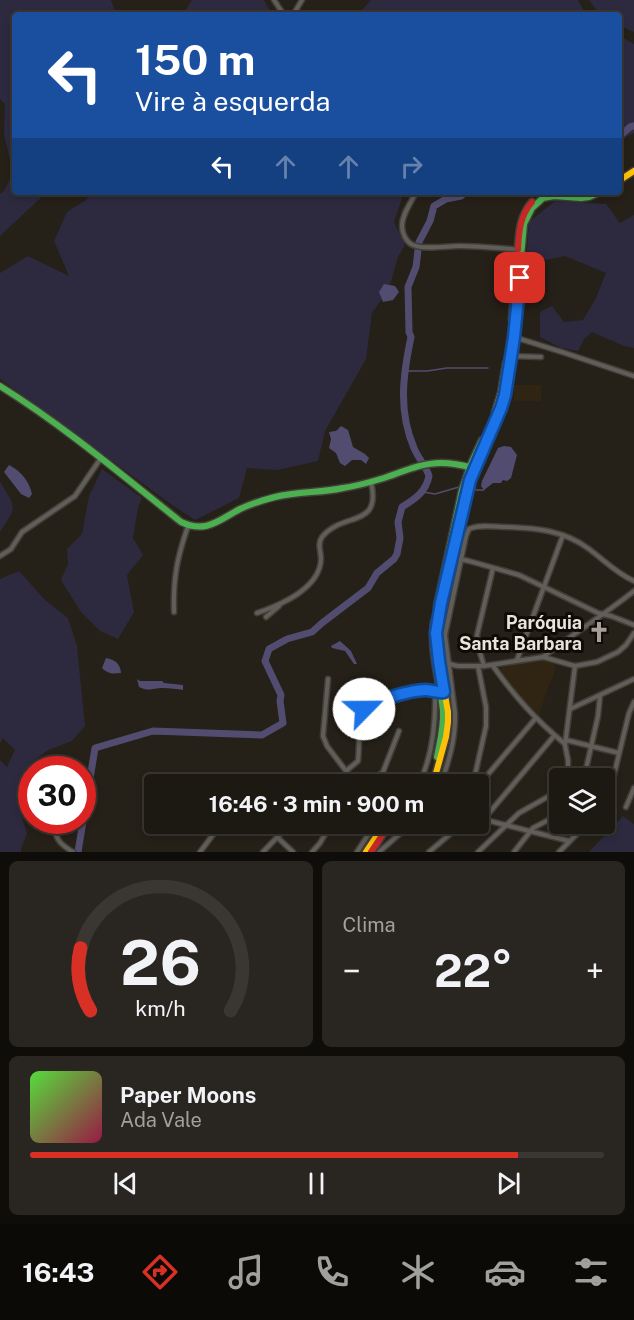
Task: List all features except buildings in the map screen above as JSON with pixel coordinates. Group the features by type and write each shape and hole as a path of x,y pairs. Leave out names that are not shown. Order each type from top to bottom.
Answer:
{"main road":[{"path":"433,774 443,725 449,712 440,690 437,661 432,646 432,631 462,490 497,406 504,376 513,323 519,230 524,212 529,205 543,195"},
{"path":"519,250 528,214 536,203 543,198 554,196 580,198 593,195"},
{"path":"472,467 504,401 514,337 513,323"},
{"path":"0,386 33,406 180,522 198,528 214,524 242,509 281,495 330,491 371,482 427,463 444,462 472,467"},
{"path":"366,852 380,834"},
{"path":"371,852 384,834"}],"street":[{"path":"414,195 405,213 402,228 407,241 414,246 462,246 519,250"},
{"path":"514,337 634,376"},
{"path":"511,356 541,357"},
{"path":"0,556 11,549 22,532 75,496 101,458"},
{"path":"266,617 309,583 320,563 319,546 323,536 346,521 368,513 373,503 371,482"},
{"path":"174,612 174,576 188,526"},
{"path":"444,774 452,748 455,724 449,712 446,628 469,529 477,527 527,528 563,535 586,547 623,576 634,581"},
{"path":"517,660 563,535"},
{"path":"449,557 519,575 598,613 634,625"},
{"path":"475,774 486,726 486,707 477,635 494,568"},
{"path":"543,657 634,591"},
{"path":"257,613 282,604"},
{"path":"437,661 453,665 493,666 543,657 575,666 597,662 618,652 634,633"},
{"path":"493,666 535,719 554,735 565,742 619,753"},
{"path":"566,768 568,760 565,742 575,666"},
{"path":"328,679 323,736 327,746 348,774"},
{"path":"569,709 634,680"},
{"path":"346,771 358,761 365,707 405,693 440,690 434,737 422,774"},
{"path":"586,768 598,716 600,696"},
{"path":"615,768 634,702"},
{"path":"488,774 535,719"},
{"path":"380,774 399,731"},
{"path":"489,813 554,735"},
{"path":"626,807 634,788"},
{"path":"478,852 519,813 549,796"},
{"path":"489,820 569,841"},
{"path":"514,852 533,828 549,820"},
{"path":"56,834 58,840 72,852"},
{"path":"200,852 214,834"},
{"path":"263,852 281,834"},
{"path":"312,852 325,834"},
{"path":"357,852 369,834"},
{"path":"379,852 400,834"},
{"path":"429,852 451,834"},
{"path":"559,852 576,834"},
{"path":"278,837 292,852"}],"shaded area":[{"path":"0,0 111,0 115,12 12,12 12,169 4,134 5,104 0,99"},
{"path":"192,0 264,0 270,11 270,12 184,12"},
{"path":"371,0 578,0 584,12 360,12"},
{"path":"589,0 634,0 634,32 622,27 622,12 598,12"},
{"path":"622,37 634,44 634,133 622,141"},
{"path":"12,175 12,195 44,195 0,236 0,194"},
{"path":"90,195 403,195 394,222 405,245 398,257 389,289 372,313 366,359 325,431 318,461 278,470 247,468 239,498 195,520 0,379 0,273 28,256 69,276 54,241 67,212"},
{"path":"555,201 606,204 620,223 634,215 634,348 592,332 584,339 578,351 561,348 540,337 540,312 552,306 564,322 583,320 595,300 606,273 565,256 526,264 529,222"},
{"path":"384,284 395,286 399,292 393,300 383,302 379,292"},
{"path":"514,385 541,385 541,401 514,401"},
{"path":"341,426 348,430 353,447 369,458 366,464 361,460 352,460 345,466 340,463 336,453 329,448 331,439 329,432 336,431"},
{"path":"511,447 517,455 511,478 501,483 493,483 484,490 481,486 482,481 498,448"},
{"path":"9,465 27,481 32,494 29,498 21,494 4,472"},
{"path":"102,469 142,498 138,507 133,538 143,555 127,575 134,612 118,639 100,631 81,612 61,580 68,564 67,549 82,534 89,496"},
{"path":"0,482 10,497 13,507 10,517 0,532"},
{"path":"19,571 45,600 68,618 77,646 85,726 72,741 48,750 40,756 18,756 18,834 27,834 21,852 0,852 0,760 7,767 15,750 3,738 0,743 0,579"},
{"path":"340,641 351,651 357,664 354,664 345,651 332,648 331,646"},
{"path":"106,658 116,662 121,673 111,673 102,668"},
{"path":"542,660 556,664 538,718 501,672 501,669"},
{"path":"359,678 371,679 373,691 360,693"},
{"path":"137,679 183,685 183,690 146,689 139,687"},
{"path":"623,816 634,824 634,852 589,852 606,834 615,834 615,824"}],"waterway":[{"path":"622,134 634,126"},
{"path":"78,852 95,748 153,731 262,735 283,723 281,695 265,661 269,649 287,639 312,632 368,588 377,573 397,554 400,538 398,522 402,507 423,491 429,476 409,434 404,407 404,379 411,337 408,287 416,267 419,242 430,221 434,206 446,199 462,195"},
{"path":"404,371 488,368"},
{"path":"423,492 435,494 459,487"},
{"path":"473,488 484,490"}],"traffic: fast":[{"path":"515,323 524,224 532,208 543,198 554,196 581,198 593,195"},
{"path":"512,320 516,262"},
{"path":"0,386 70,434 181,522 198,527 212,524 244,507 275,497 353,486 426,464 449,463 473,468"},
{"path":"437,606 462,490 482,440"},
{"path":"434,622 434,656 443,717 437,757"}],"traffic: slow":[{"path":"622,179 634,171"},
{"path":"436,774 448,722 436,633 451,557 470,480 505,395 515,323"},
{"path":"495,412 506,363"},
{"path":"366,852 376,837"}],"traffic: jam":[{"path":"518,249 523,218 532,202"},
{"path":"371,852 383,834"}],"place":[{"name":"Paróquia Santa Barbara","path":"599,632"}],"route":[{"path":"364,709 369,705 405,693 424,690 444,692 436,633 441,603 466,491 505,395 520,278"}]}
